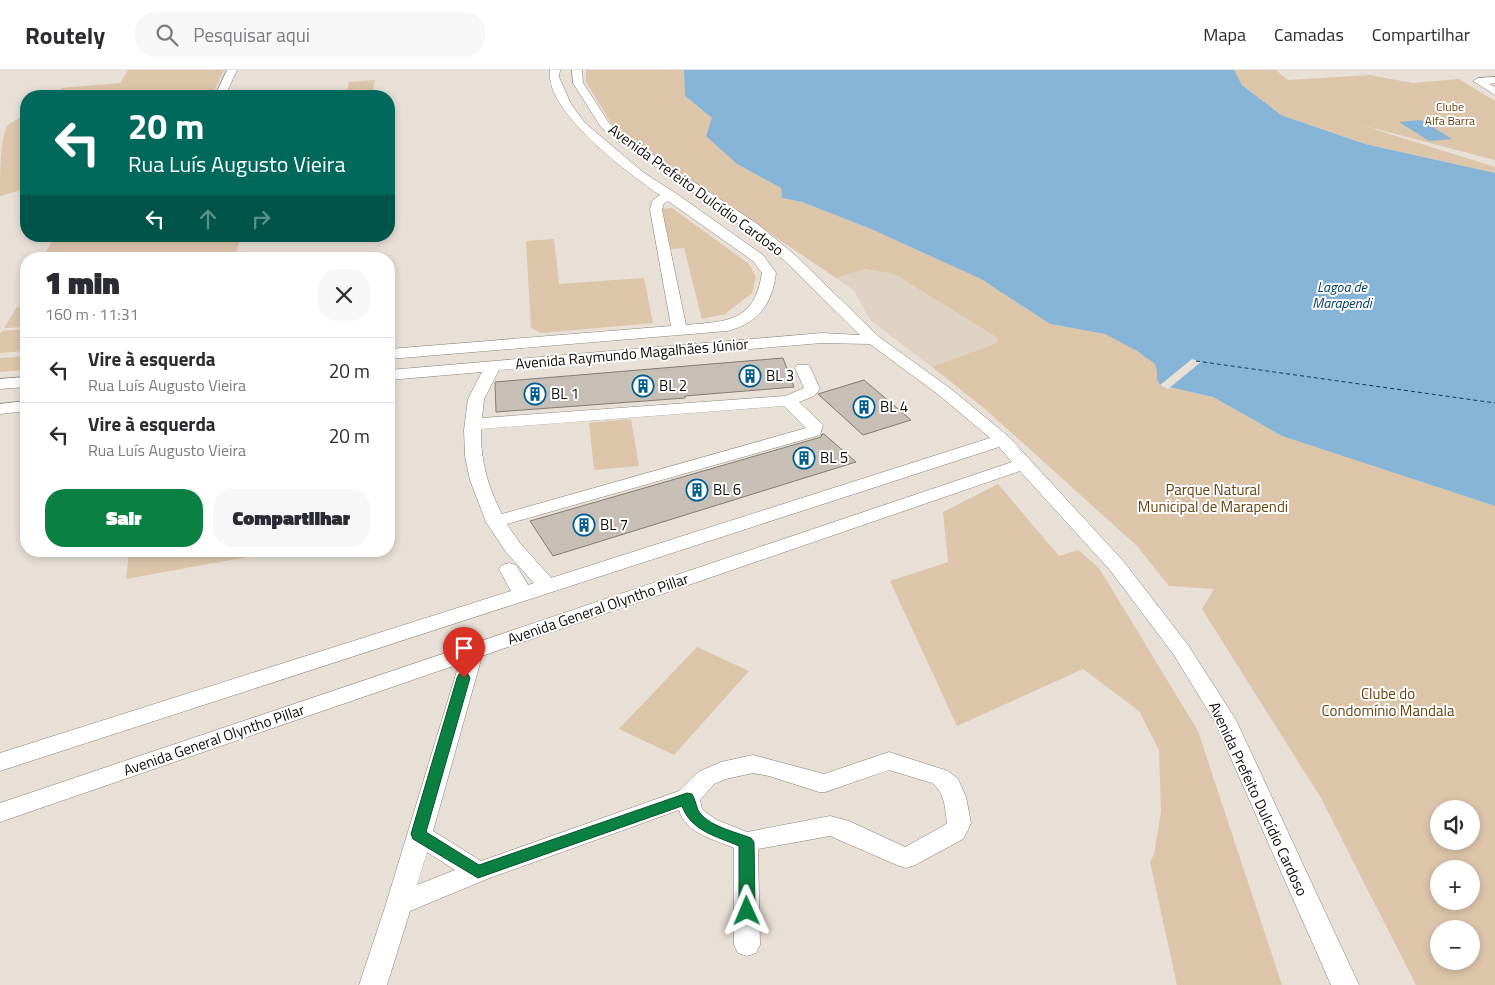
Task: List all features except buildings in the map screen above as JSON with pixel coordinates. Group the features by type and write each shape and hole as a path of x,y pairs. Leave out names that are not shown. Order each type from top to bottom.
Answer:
{"street":[{"path":"223,90 232,70"},
{"name":"Avenida Prefeito Dulcídio Cardoso","path":"555,70 554,77 566,105 581,125 640,176 670,195 758,258 769,273 767,287"},
{"name":"Avenida Prefeito Dulcídio Cardoso","path":"577,70 578,83 605,125 625,141 751,226 790,258 874,340 939,387 1002,440 1117,566 1181,650 1225,720 1344,985"},
{"path":"1495,80 1478,81 1495,92"},
{"name":"Avenida Prefeito Dulcídio Cardoso","path":"670,195 658,201 656,210 680,331"},
{"name":"Avenida Raymundo Magalhães Júnior","path":"395,354 727,326 744,319 757,310 765,298 767,287"},
{"name":"Avenida Raymundo Magalhães Júnior","path":"395,374 822,338 874,340"},
{"path":"493,366 475,402 472,441 474,466 495,522 526,564 548,586"},
{"path":"474,424 788,401 808,393 812,389 803,368"},
{"path":"0,384 20,382"},
{"path":"495,522 814,431 815,424 788,401"},
{"path":"0,409 20,407"},
{"path":"0,762 1002,440"},
{"name":"Avenida General Olyntho Pillar","path":"1,807 472,652 1023,464"},
{"path":"509,569 523,594"},
{"path":"373,985 399,904 472,652"},
{"path":"399,904 478,872 687,798 706,778 721,770 753,764 762,764 818,783 825,783 889,761 947,781 952,791 959,823 954,832 906,858 840,828 830,826 746,842 708,827 699,821 692,814 687,798"},
{"path":"418,834 478,872"},
{"path":"746,842 748,945"}],"shaded area":[{"path":"865,269 894,274 998,338 997,343 932,367 870,320 854,290 836,278"}],"green space":[{"path":"128,70 224,70 215,90 60,90 62,88 120,83"},
{"name":"Parque Natural Municipal de Marapendi","path":"586,70 684,70 685,96 712,118 737,164 781,188 782,198 802,202 871,229 981,279 1050,324 1105,334 1137,351 1155,364 1157,379 1160,385 1213,397 1282,436 1495,506 1495,985 1416,985 1321,798 1202,609 1214,589 1169,586 1137,546 984,408 932,367 997,343 998,338 894,274 865,269 836,278 614,128 586,82"},
{"name":"Clube Alfa Barra","path":"1234,70 1276,70 1288,80 1369,75 1413,83 1459,79 1495,101 1495,160 1361,125 1495,167 1495,173 1365,144 1281,115 1242,85"},
{"path":"375,80 373,90 347,90 349,82"},
{"path":"20,117 20,191 0,196 3,138 5,130"},
{"path":"672,208 749,264 756,277 752,293 725,314 702,319 684,248 671,249 661,209"},
{"path":"554,239 559,284 644,278 653,323 541,333 531,328 526,241"},
{"path":"52,242 239,242 236,252 46,252"},
{"path":"17,307 20,307 20,327 4,328"},
{"path":"20,330 20,351 0,353 0,334 2,331"},
{"path":"20,356 20,370 0,372 0,358"},
{"path":"631,419 639,466 594,470 589,423"},
{"path":"998,484 1059,556 1078,550 1099,568 1198,731 1282,985 1177,985 1150,862 1154,854 1161,812 1159,750 1139,711 1083,669 957,726 890,581 948,562 943,512"},
{"path":"128,557 247,557 126,579"},
{"path":"697,647 749,671 674,755 619,729"}],"water":[{"name":"Lagoa de Marapendi","path":"684,70 1234,70 1242,85 1281,115 1365,144 1495,173 1495,506 1282,436 1213,397 1160,385 1157,379 1155,364 1137,351 1105,334 1050,324 981,279 871,229 802,202 782,198 781,188 737,164 706,136 712,118 685,96"},
{"path":"1421,120 1452,139 1429,141 1399,122"}],"pier":[{"path":"1192,359 1201,362 1168,389 1160,385"}],"ferry route":[{"path":"1196,361 1495,403"}],"place":[{"name":"BL 3","path":"750,376"},
{"name":"BL 2","path":"643,386"},
{"name":"BL 1","path":"535,394"},
{"name":"BL 4","path":"864,407"},
{"name":"BL 5","path":"804,458"},
{"name":"BL 6","path":"697,490"},
{"name":"BL 7","path":"584,525"}],"route":[{"path":"464,678 418,834 478,872 687,798 692,814 699,821 708,827 746,842 747,911"}],"park label":[{"name":"Clube do Condomínio Mandala","path":"1388,702"}]}
